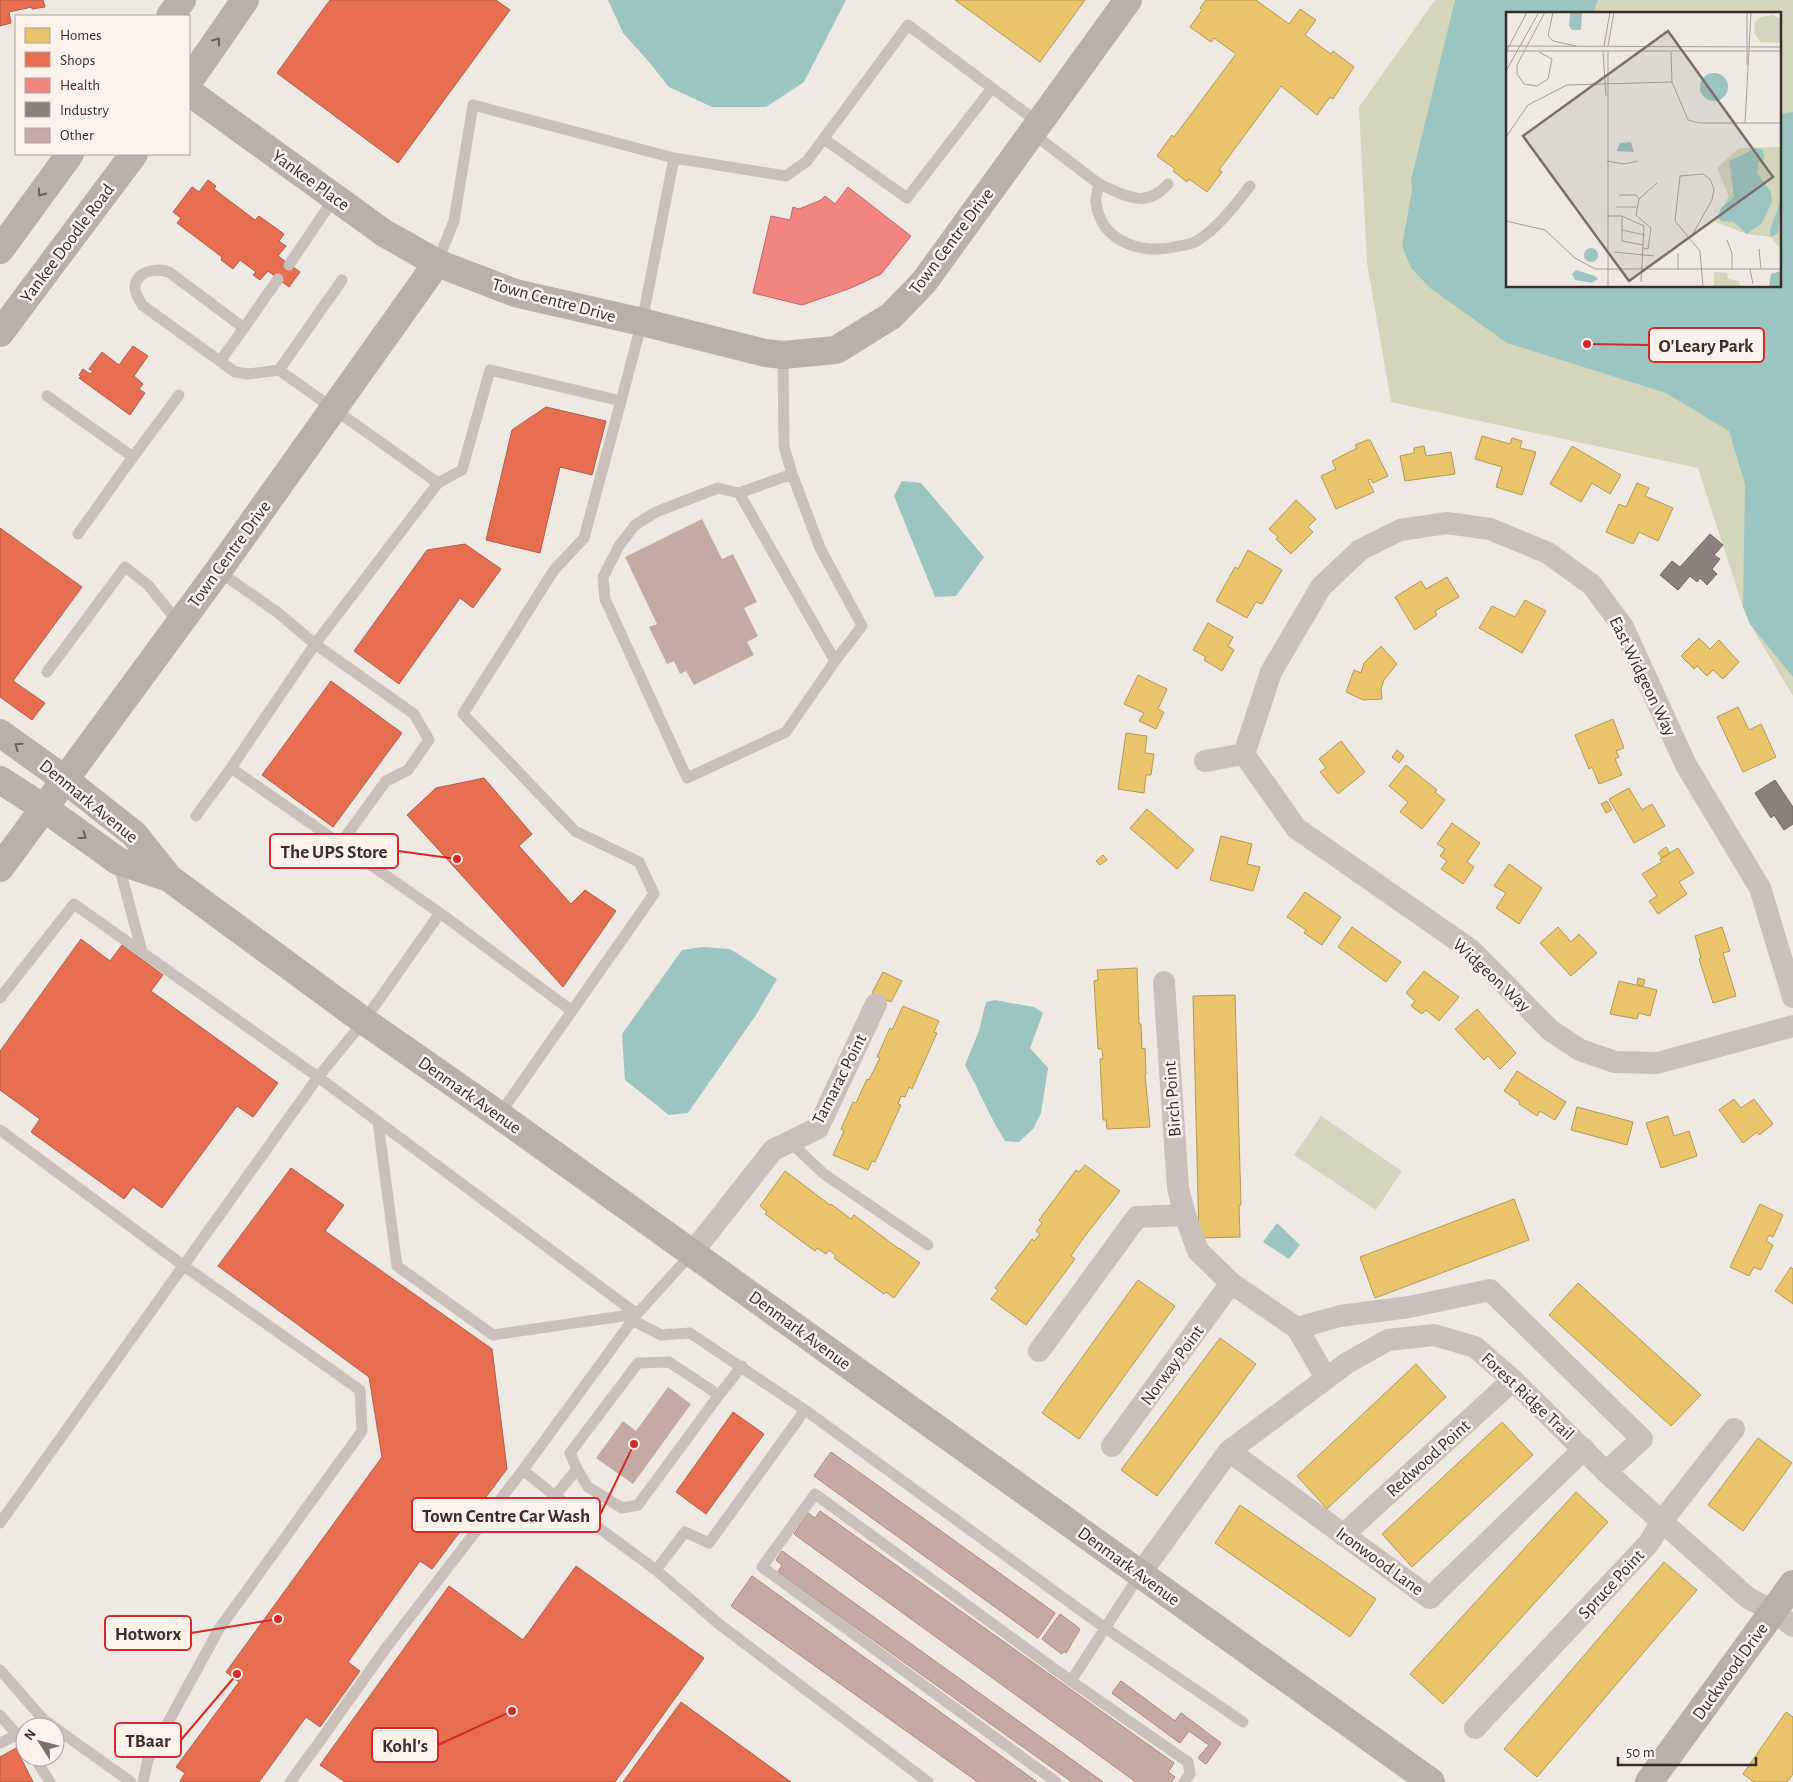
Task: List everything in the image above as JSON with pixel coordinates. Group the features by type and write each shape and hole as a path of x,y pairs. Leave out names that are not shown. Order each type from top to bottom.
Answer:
{"street":[{"path":"171,15 182,0"},
{"path":"190,15 199,0"},
{"path":"190,79 245,0"},
{"name":"Town Centre Drive","path":"0,868 218,571 437,264 515,293 766,353 783,355 836,350 891,316 924,282 1128,0"},
{"name":"Yankee Place","path":"190,93 384,232 437,264"},
{"path":"0,250 69,155"},
{"name":"Yankee Doodle Road","path":"0,333 133,155"},
{"name":"East Widgeon Way","path":"1244,754 1271,672 1321,587 1360,550 1400,530 1447,523 1490,530 1548,553 1592,585 1623,627 1686,765 1760,888 1793,997"},
{"name":"Denmark Avenue","path":"0,733 64,779 134,834 169,878 364,1021 499,1115 1431,1782"},
{"path":"1204,761 1244,754"},
{"name":"Widgeon Way","path":"1244,754 1296,828 1471,950 1550,1030 1580,1050 1615,1062 1657,1064 1793,1026"},
{"name":"Denmark Avenue","path":"0,780 44,808 118,861 169,878"},
{"name":"Birch Point","path":"1164,982 1178,1188 1198,1251 1231,1283 1297,1328 1326,1378"},
{"name":"Tamarac Point","path":"692,1253 773,1150 818,1128 876,1004"},
{"path":"1039,1351 1137,1217 1186,1215"},
{"name":"Norway Point","path":"1112,1446 1231,1283"},
{"path":"1297,1328 1340,1316 1409,1307 1490,1290 1642,1439 1606,1472"},
{"name":"Forest Ridge Trail","path":"1140,1574 1229,1451 1326,1378 1388,1340 1434,1336 1475,1347 1513,1380 1606,1472 1748,1598 1783,1619"},
{"name":"Redwood Point","path":"1343,1535 1513,1380"},
{"name":"Spruce Point","path":"1475,1728 1649,1543 1662,1521 1734,1429"},
{"name":"Ironwood Lane","path":"1229,1451 1430,1598 1584,1449"},
{"name":"Duckwood Drive","path":"1649,1782 1783,1619 1793,1584"}],"lane":[{"path":"437,264 454,221 473,105 674,158 786,176 807,161 908,26 992,88 1099,184 1132,198 1147,199 1160,192 1168,184"},
{"path":"824,139 907,198 992,88"},
{"path":"499,1115 654,894 639,862 575,831 463,714 554,570 584,538 642,322 674,158"},
{"path":"1099,184 1095,202 1102,222 1118,240 1143,250 1166,250 1196,242 1225,216 1250,186"},
{"path":"289,265 335,197"},
{"path":"244,328 169,272 159,269 149,271 140,276 135,286 142,304 235,372 249,374 279,370 438,483"},
{"path":"220,361 278,279"},
{"path":"279,370 342,280"},
{"path":"783,355 784,446 792,474 820,548 862,626 786,732 687,778 605,599 603,578 618,546 635,526 656,512 718,488 739,493 792,474"},
{"path":"196,816 315,644 438,483 462,470 490,370 621,401"},
{"path":"78,534 178,395"},
{"path":"47,396 133,458"},
{"path":"739,493 836,661"},
{"path":"47,672 125,567 148,585 179,623"},
{"path":"218,571 277,612 315,644 414,714 429,740 408,770 386,781 340,844"},
{"path":"230,768 440,913 572,1011"},
{"path":"118,861 142,952"},
{"path":"0,998 74,904 318,1077 661,1336 690,1333 742,1366 806,1410 1105,1628 1243,1722"},
{"path":"0,1523 318,1077 364,1021 440,913"},
{"path":"378,1122 397,1266 493,1335 634,1317"},
{"path":"0,1130 184,1266 360,1390 362,1431 218,1629 148,1759 143,1782"},
{"path":"790,1142 824,1174 928,1245"},
{"path":"290,1782 386,1648 523,1470 634,1317 692,1253"},
{"path":"719,1395 669,1362 638,1363 570,1453 577,1469 588,1487 622,1508 638,1505 742,1366"},
{"path":"656,1570 684,1532 709,1543 806,1410"},
{"path":"555,1496 577,1469"},
{"path":"523,1470 555,1496 656,1570 719,1624 928,1782"},
{"path":"1056,1782 762,1567 815,1494 1071,1681 1188,1762 1190,1774 1184,1782"},
{"path":"1071,1681 1140,1574"},
{"path":"0,1670 41,1717"},
{"path":"0,1715 15,1729"},
{"path":"65,1735 131,1782"},
{"path":"0,1743 15,1739"},
{"path":"40,1767 50,1782"}],"green space":[{"path":"1435,0 1793,0 1793,696 1750,624 1698,468 1391,402 1367,263 1359,107"},
{"path":"1321,1116 1402,1171 1376,1210 1294,1155"}],"water":[{"path":"608,0 846,0 804,82 766,107 712,107 669,87 623,33"},
{"path":"1455,0 1598,0 1594,12 1506,12 1506,288 1780,288 1780,114 1793,112 1793,677 1750,624 1743,607 1745,484 1729,431 1666,393 1507,343 1430,288 1411,268 1402,246 1412,190 1411,180"},
{"path":"902,481 921,483 984,557 956,596 935,597 894,496"},
{"path":"702,947 730,949 777,979 756,1015 688,1113 669,1115 625,1080 622,1034 682,950"},
{"path":"995,1000 1034,1007 1043,1013 1030,1048 1048,1068 1041,1113 1033,1129 1019,1142 1005,1141 965,1065 979,1031 986,1002"},
{"path":"1277,1223 1300,1245 1289,1259 1263,1242"}],"building: Homes":[{"path":"955,0 1085,0 1040,62"},
{"path":"1206,0 1256,0 1289,24 1300,9 1316,20 1305,35 1331,54 1333,51 1354,67 1333,99 1330,97 1317,115 1281,86 1219,170 1222,172 1207,192 1189,179 1187,182 1173,171 1175,169 1157,156 1172,135 1174,137 1236,54 1214,38 1211,42 1190,27 1202,10 1200,8"},
{"path":"1482,436 1510,444 1512,438 1522,441 1520,448 1536,452 1522,495 1496,487 1502,467 1475,459"},
{"path":"1370,440 1388,476 1373,483 1371,479 1368,480 1374,492 1336,509 1321,476 1336,469 1332,461 1357,448 1355,445"},
{"path":"1424,446 1426,456 1451,452 1455,474 1405,481 1400,456 1414,453 1414,448"},
{"path":"1572,446 1621,475 1610,494 1592,483 1581,502 1550,484"},
{"path":"1637,483 1649,488 1645,496 1673,508 1658,541 1639,532 1633,544 1606,532 1619,504 1626,507"},
{"path":"1296,500 1316,519 1308,527 1313,532 1291,554 1269,529"},
{"path":"1248,550 1282,570 1262,604 1256,602 1247,618 1216,601 1235,567 1238,569"},
{"path":"1447,577 1459,597 1435,611 1437,615 1415,630 1395,597 1421,581 1426,589"},
{"path":"1525,600 1546,611 1522,653 1479,628 1492,606 1515,617"},
{"path":"1208,623 1233,637 1228,646 1234,650 1222,671 1204,660 1206,657 1193,650"},
{"path":"1699,638 1710,649 1719,640 1739,662 1723,679 1713,670 1707,676 1697,666 1694,669 1681,656"},
{"path":"1381,646 1397,664 1384,680 1381,689 1382,699 1363,700 1346,692 1354,670 1361,673 1364,663"},
{"path":"1138,675 1167,689 1158,709 1164,712 1156,729 1139,721 1144,713 1124,704"},
{"path":"1738,707 1749,730 1761,724 1776,757 1743,772 1717,717"},
{"path":"1613,719 1624,748 1616,751 1619,757 1615,759 1622,775 1599,784 1592,767 1589,769 1575,735"},
{"path":"1126,733 1147,736 1145,753 1154,754 1151,775 1146,775 1144,793 1118,789"},
{"path":"1341,741 1365,772 1338,794 1320,772 1326,768 1319,759"},
{"path":"1397,750 1404,756 1399,763 1392,757"},
{"path":"1406,765 1437,790 1435,792 1445,800 1422,829 1400,812 1408,802 1389,786"},
{"path":"1629,788 1642,810 1652,804 1665,826 1634,843 1609,799"},
{"path":"1607,801 1612,810 1606,813 1601,804"},
{"path":"1147,809 1194,850 1177,869 1130,828"},
{"path":"1452,823 1480,843 1467,862 1474,867 1463,884 1441,869 1447,861 1440,856 1445,849 1437,844"},
{"path":"1221,836 1252,844 1247,864 1260,867 1253,891 1210,880"},
{"path":"1666,847 1670,853 1662,858 1658,853"},
{"path":"1678,848 1694,873 1679,882 1687,894 1658,914 1649,901 1657,896 1642,874 1662,862 1660,859"},
{"path":"1103,855 1107,860 1100,865 1096,861"},
{"path":"1509,864 1542,888 1519,924 1496,908 1506,893 1494,886"},
{"path":"1305,892 1341,917 1322,945 1304,933 1306,930 1287,917"},
{"path":"1352,927 1401,962 1386,982 1338,947"},
{"path":"1558,927 1571,942 1579,934 1597,953 1571,976 1540,943"},
{"path":"1722,927 1730,951 1723,953 1736,996 1713,1003 1699,959 1701,958 1695,936"},
{"path":"1137,968 1139,1024 1141,1024 1142,1049 1145,1048 1145,1074 1150,1127 1107,1129 1106,1120 1103,1120 1100,1059 1103,1059 1102,1049 1098,1049 1094,981 1098,980 1097,970"},
{"path":"1424,971 1459,997 1439,1021 1426,1010 1422,1014 1411,1006 1415,1001 1406,993"},
{"path":"883,972 902,981 891,1002 872,993"},
{"path":"1638,978 1645,980 1643,986 1637,984"},
{"path":"1619,981 1657,990 1650,1016 1639,1013 1637,1019 1610,1014"},
{"path":"1235,995 1241,1205 1239,1205 1240,1237 1199,1238 1193,996"},
{"path":"903,1006 939,1021 934,1032 937,1033 912,1089 909,1087 905,1097 901,1096 898,1104 901,1105 875,1162 872,1161 868,1170 833,1155 844,1131 841,1129 853,1102 856,1103 867,1079 869,1080 880,1058 877,1057 890,1028 892,1030"},
{"path":"1477,1009 1516,1053 1500,1069 1488,1056 1484,1060 1455,1029"},
{"path":"1517,1071 1566,1102 1555,1120 1540,1111 1537,1116 1504,1091"},
{"path":"1734,1099 1741,1108 1754,1099 1773,1124 1759,1135 1757,1132 1743,1143 1719,1110"},
{"path":"1577,1107 1633,1122 1627,1145 1571,1130"},
{"path":"1668,1116 1674,1136 1689,1131 1697,1156 1661,1168 1646,1123"},
{"path":"1085,1165 1120,1191 1085,1236 1071,1256 1075,1259 1026,1325 991,1299 998,1290 995,1288 1032,1239 1034,1241 1040,1234 1036,1231 1042,1223 1039,1220 1076,1170 1079,1172"},
{"path":"785,1171 830,1205 851,1219 854,1215 920,1263 894,1298 886,1292 884,1294 834,1258 836,1256 829,1250 826,1254 817,1248 815,1251 765,1214 767,1212 760,1206"},
{"path":"1514,1199 1529,1240 1375,1298 1360,1257"},
{"path":"1760,1204 1783,1215 1773,1237 1769,1235 1766,1241 1773,1245 1761,1270 1754,1267 1749,1276 1730,1267"},
{"path":"1791,1267 1793,1269 1793,1304 1775,1291"},
{"path":"1138,1280 1175,1306 1079,1439 1042,1413"},
{"path":"1578,1283 1701,1395 1671,1426 1549,1315"},
{"path":"1220,1338 1256,1364 1157,1496 1121,1470"},
{"path":"1416,1364 1446,1397 1327,1509 1297,1476"},
{"path":"1502,1422 1533,1455 1412,1567 1382,1534"},
{"path":"1758,1438 1792,1463 1743,1531 1708,1505"},
{"path":"1576,1492 1608,1522 1443,1704 1410,1674"},
{"path":"1240,1505 1376,1599 1350,1637 1215,1543"},
{"path":"1664,1562 1697,1590 1537,1777 1504,1749"},
{"path":"1786,1712 1793,1717 1793,1774 1787,1782 1754,1782 1743,1774"}],"building: Shops":[{"path":"0,0 43,0 45,7 32,9 32,7 9,12 11,23 0,26"},
{"path":"330,0 496,0 510,10 398,163 277,73"},
{"path":"208,180 216,186 214,189 255,220 259,216 284,234 279,241 286,246 278,256 300,272 289,287 268,271 260,280 253,275 256,272 240,260 233,269 221,260 222,257 177,223 181,218 173,212 192,187 199,192"},
{"path":"133,346 148,356 134,376 143,384 139,389 145,393 130,415 79,378 81,377 79,375 83,369 90,374 93,371 89,369 102,352 119,365"},
{"path":"546,407 606,421 592,475 560,467 540,553 486,540 512,430"},
{"path":"0,528 82,587 13,681 45,703 32,720 0,697"},
{"path":"465,544 501,569 473,608 460,598 399,684 354,651 427,550"},
{"path":"331,681 402,733 333,827 262,775"},
{"path":"484,778 532,834 519,846 571,904 585,890 616,911 563,987 407,815 436,788"},
{"path":"81,939 110,961 122,945 163,975 151,991 278,1083 253,1117 237,1106 162,1208 133,1187 124,1199 31,1132 40,1119 0,1090 0,1051"},
{"path":"291,1168 344,1205 325,1231 492,1349 507,1469 432,1569 420,1561 348,1662 360,1671 320,1727 306,1717 259,1782 182,1782 180,1781 185,1773 176,1767 239,1682 226,1672 382,1457 369,1377 218,1266"},
{"path":"733,1412 764,1434 706,1514 676,1492"},
{"path":"831,1452 1055,1613 1038,1638 814,1476"},
{"path":"820,1511 1174,1763 1168,1772 1175,1777 1171,1782 1136,1782 794,1534 808,1513 815,1518"},
{"path":"782,1551 1103,1782 1072,1782 778,1572 782,1565 776,1560"},
{"path":"576,1566 704,1658 615,1782 345,1782 320,1765 449,1586 523,1640"},
{"path":"752,1576 1037,1782 978,1782 731,1606"},
{"path":"1060,1614 1080,1629 1066,1653 1064,1651 1062,1654 1042,1639"},
{"path":"1121,1681 1175,1721 1181,1713 1221,1743 1206,1764 1198,1758 1209,1745 1189,1731 1180,1743 1112,1693"},
{"path":"681,1702 791,1782 623,1782"},
{"path":"15,1749 15,1767 26,1767 33,1782 0,1782 0,1757"}],"building: Health":[{"path":"848,187 911,236 881,274 851,288 802,305 753,293 771,216 790,220 793,207 799,209 821,200 825,196 835,204"}],"building: Industry":[{"path":"1710,534 1723,545 1714,555 1720,559 1712,569 1717,574 1707,585 1700,578 1697,582 1690,576 1678,590 1660,575 1672,561 1680,567"},
{"path":"1775,780 1793,807 1793,824 1784,830 1774,815 1771,818 1755,793"}],"building: Other":[{"path":"702,519 722,559 733,554 757,602 744,608 758,636 747,642 754,655 694,685 686,671 680,674 674,661 667,664 649,627 657,624 625,557"},
{"path":"668,1387 691,1404 633,1484 596,1458 623,1421 636,1431"},
{"path":"831,1452 1055,1613 1038,1638 814,1476"},
{"path":"820,1511 1174,1763 1168,1772 1175,1777 1171,1782 1136,1782 794,1534 808,1513 815,1518"},
{"path":"782,1551 1103,1782 1072,1782 778,1572 782,1565 776,1560"},
{"path":"752,1576 1037,1782 978,1782 731,1606"},
{"path":"1060,1614 1080,1629 1066,1653 1064,1651 1062,1654 1042,1639"},
{"path":"1121,1681 1175,1721 1181,1713 1221,1743 1206,1764 1198,1758 1209,1745 1189,1731 1180,1743 1112,1693"}],"place":[{"name":"O'Leary Park","path":"1587,344"},
{"name":"The UPS Store","path":"457,859"},
{"name":"Town Centre Car Wash","path":"634,1444"},
{"name":"Hotworx","path":"278,1619"},
{"name":"TBaar","path":"237,1674"},
{"name":"Kohl's","path":"512,1711"}]}
